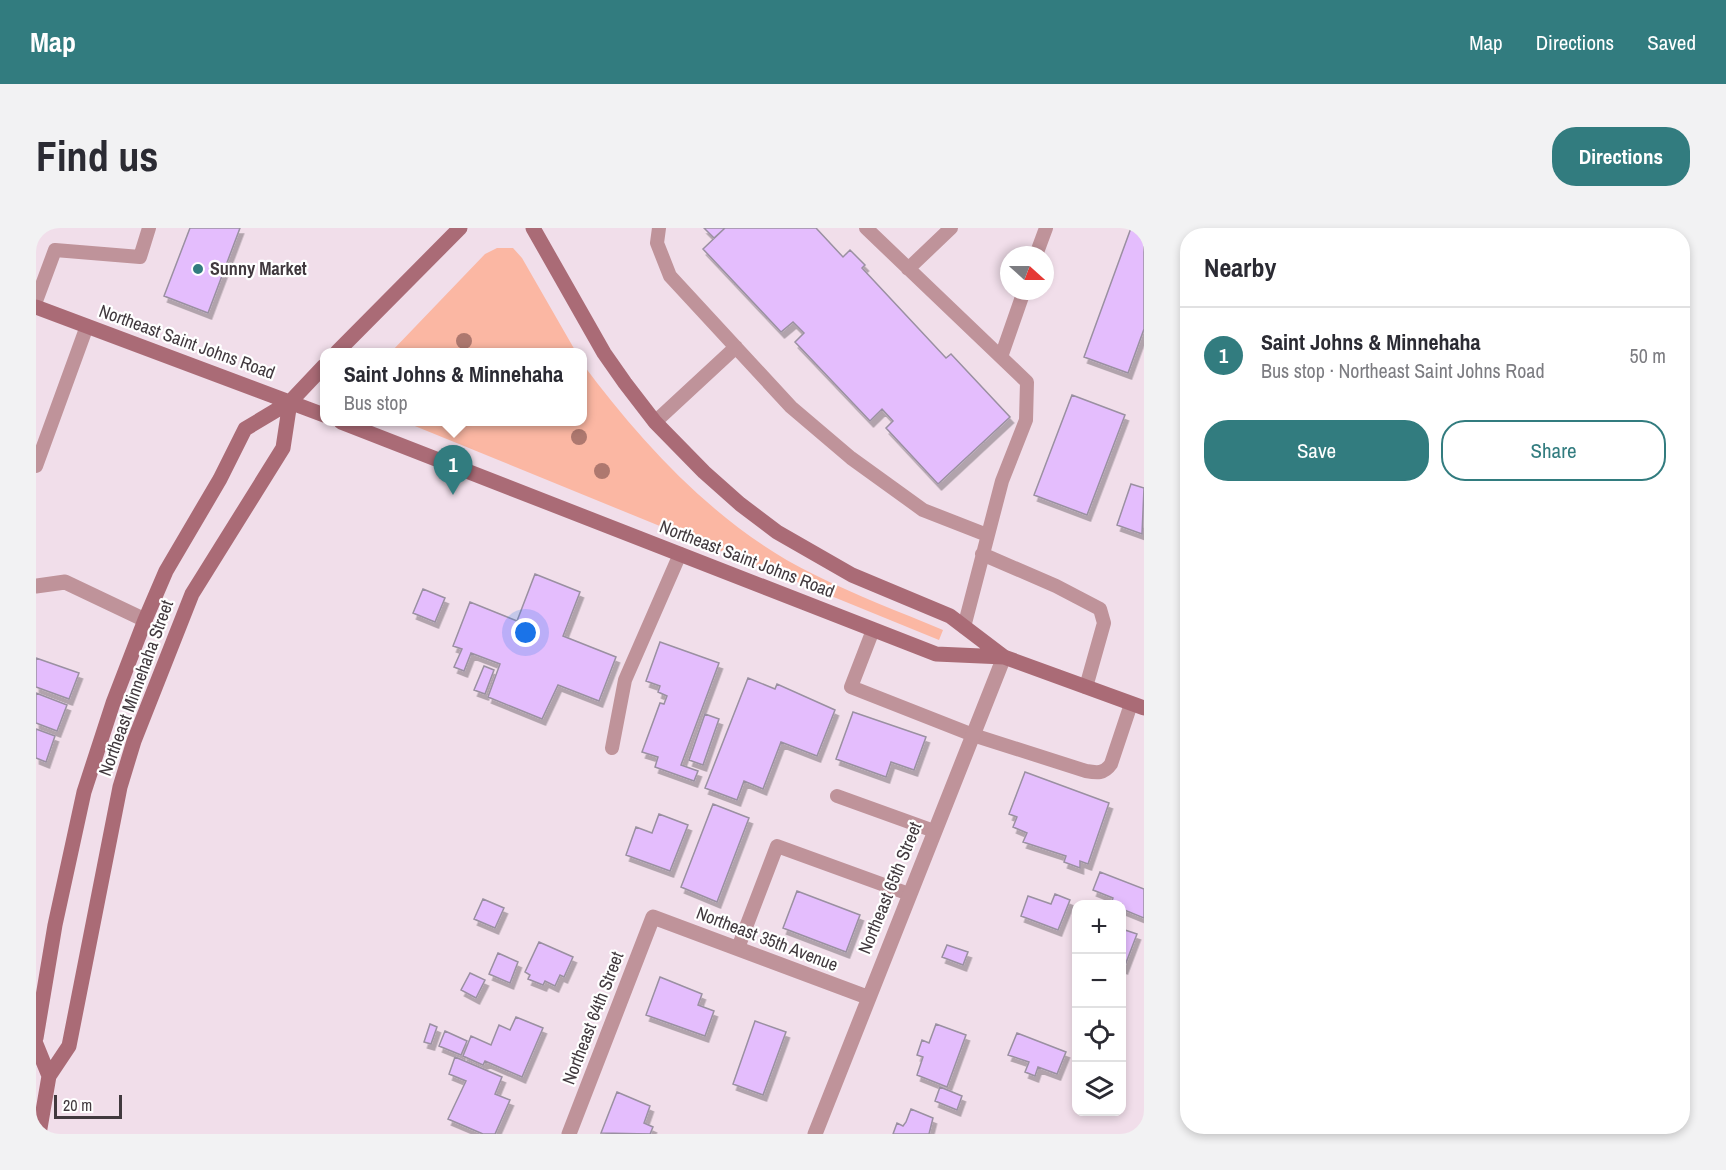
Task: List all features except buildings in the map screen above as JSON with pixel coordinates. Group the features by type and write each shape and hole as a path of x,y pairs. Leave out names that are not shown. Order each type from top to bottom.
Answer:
{"main road":[{"path":"341,348 460,228"},
{"path":"533,228 604,352 656,422 711,478 777,532 852,575 950,616 1004,657"},
{"name":"Northeast Saint Johns Road","path":"36,307 320,413"},
{"name":"Northeast Minnehaha Street","path":"36,1038 55,925 84,792 113,703 145,620 166,571 220,479 245,429 290,402 320,370"},
{"name":"Northeast Minnehaha Street","path":"39,1134 49,1076 69,1046 120,787 134,741 192,594 283,448 290,402"},
{"name":"Northeast Saint Johns Road","path":"351,426 936,654 1004,657 1138,706"},
{"path":"36,1044 49,1076"}],"street":[{"path":"36,586 65,582 145,620"},
{"name":"Northeast 65th Street","path":"815,1134 867,997 1004,657"},
{"name":"Northeast 35th Avenue","path":"653,917 867,997"},
{"name":"Northeast 64th Street","path":"569,1134 653,917"}],"lane":[{"path":"36,301 55,250 140,257 149,228"},
{"path":"659,228 657,243 670,276 791,407 851,458 922,510 987,536"},
{"path":"866,228 1027,382 1026,420 1002,482 964,627"},
{"path":"908,269 951,228"},
{"path":"1039,246 1046,228"},
{"path":"1001,357 1021,300"},
{"path":"36,466 87,326"},
{"path":"656,422 736,348"},
{"path":"612,748 625,680 680,554"},
{"path":"982,555 1056,586 1100,609 1104,623 1086,687"},
{"path":"873,630 851,687 973,735 1097,773 1106,771 1111,764 1138,706"},
{"path":"837,796 934,831"},
{"path":"738,948 777,846 909,894"}],"shaded area":[{"path":"497,248 513,248 522,258 574,348 395,348 485,254"},
{"path":"587,369 657,454 715,509 746,533 813,574 943,630 939,640 415,426 587,426"}],"place":[{"name":"Sunny Market","path":"198,269"},
{"name":"Saint Johns & Minnehaha","path":"453,495"}]}
